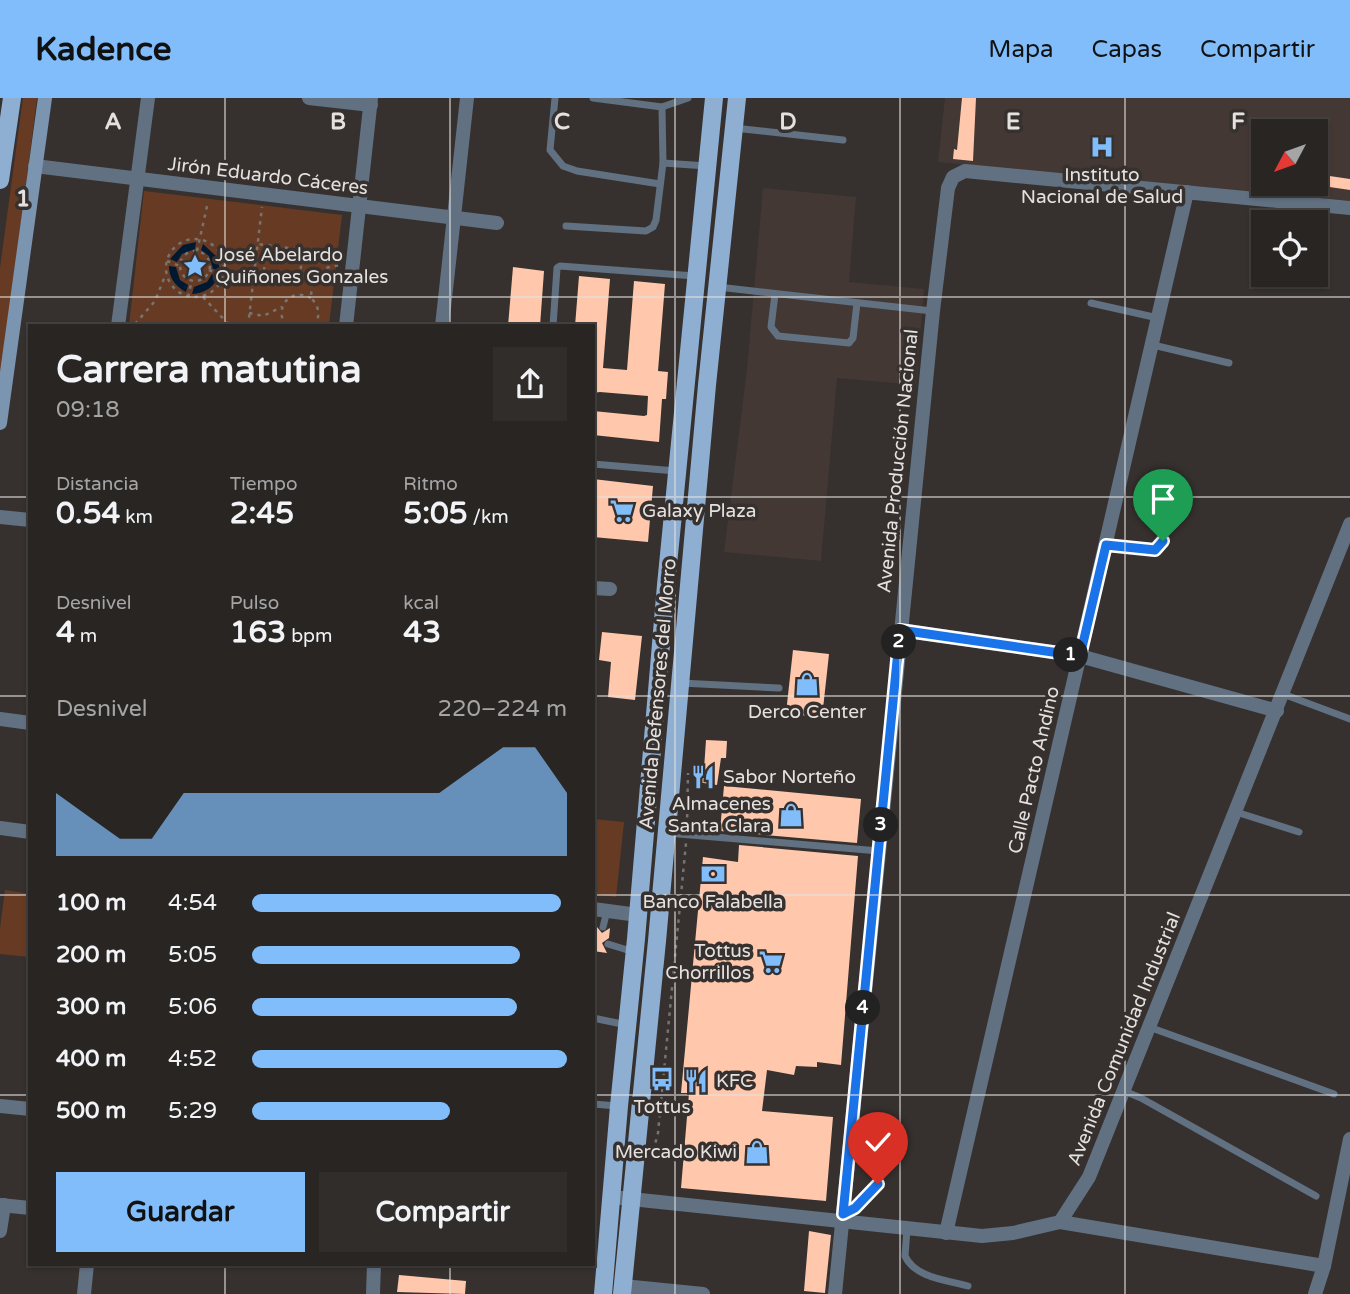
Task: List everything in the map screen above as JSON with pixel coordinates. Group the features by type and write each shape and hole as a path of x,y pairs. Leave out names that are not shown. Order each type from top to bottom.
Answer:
{"main road":[{"path":"0,180 12,98"},
{"path":"0,423 45,98"},
{"name":"Avenida Defensores del Morro","path":"603,1294 600,1259 612,1197 650,761 714,98"},
{"name":"Avenida Defensores del Morro","path":"622,1290 707,385 737,98"},
{"path":"685,384 707,385"}],"street":[{"path":"121,324 148,98"},
{"path":"309,98 371,102 346,324"},
{"path":"442,324 467,98"},
{"name":"Jirón Eduardo Cáceres","path":"35,166 497,223"},
{"name":"Avenida Producción Nacional","path":"835,1294 900,630 948,188 953,177 965,171 1187,192"},
{"path":"1187,192 1350,208"},
{"name":"Calle Pacto Andino","path":"946,1233 1187,192"},
{"path":"0,517 28,520"},
{"name":"Avenida Comunidad Industrial","path":"1060,1222 1089,1177 1350,524"},
{"path":"595,588 610,589"},
{"path":"900,630 1080,656 1276,712"},
{"path":"0,719 28,723"},
{"path":"0,828 28,832"},
{"path":"600,910 638,915"},
{"path":"0,1106 28,1109"},
{"path":"1315,1294 1324,1266 1350,1139"},
{"path":"612,1197 843,1217 907,1229 982,1236 1013,1233 1060,1222 1324,1266"},
{"path":"0,1231 2,1205 28,1208"},
{"path":"84,1294 88,1266"},
{"path":"373,1294 374,1266"},
{"path":"622,1290 703,1294"}],"lane":[{"path":"555,98 550,149 563,166 578,171 660,184"},
{"path":"593,98 662,107 688,98"},
{"path":"566,226 646,231 653,227 663,163 662,107"},
{"path":"733,128 843,140"},
{"path":"663,163 708,166"},
{"path":"552,324 557,268 563,265 696,276"},
{"path":"717,286 933,311"},
{"path":"775,294 771,327 778,336 849,343 853,338 857,303"},
{"path":"1091,303 1159,318"},
{"path":"1153,345 1230,363"},
{"path":"595,464 677,471"},
{"path":"1106,545 1155,550 1163,541 1165,519"},
{"path":"680,683 779,688"},
{"path":"1283,694 1350,719"},
{"path":"1236,812 1299,832"},
{"path":"667,833 879,850"},
{"path":"600,910 603,927"},
{"path":"608,944 635,952"},
{"path":"595,1018 627,1025"},
{"path":"1149,1027 1334,1094"},
{"path":"1124,1091 1316,1196"},
{"path":"595,1104 619,1107"},
{"path":"843,1217 878,1184"},
{"path":"907,1229 905,1256 915,1269 923,1274 968,1286"}],"path":[{"path":"197,251 209,195"},
{"path":"248,324 263,201"},
{"path":"121,324 135,324 155,301 166,261 170,252 180,242 201,239 218,251 224,264 223,275 215,290 203,297 188,297 176,291 165,272"},
{"path":"254,277 299,283 303,250 258,244"},
{"path":"263,279 267,245"},
{"path":"192,281 182,274 180,266 185,255 197,251"},
{"path":"192,281 205,277 209,270 207,258 197,251"},
{"path":"166,261 180,266"},
{"path":"311,298 315,275 325,268 340,265"},
{"path":"209,270 223,275"},
{"path":"188,297 192,281"},
{"path":"249,313 263,316 282,307 288,298 294,295 306,295 315,302 319,313 315,324"},
{"path":"203,297 227,324"},
{"path":"282,307 285,324"}],"shaded area":[{"path":"23,98 37,98 0,385 0,268"},
{"name":"Instituto Nacional de Salud","path":"945,98 1350,98 1350,201 1297,196 1328,196 1328,119 1251,119 1251,192 938,162"},
{"path":"763,188 856,197 849,282 924,289 916,385 837,378 821,561 724,552 747,369"},
{"path":"144,191 342,215 329,324 129,324"},
{"path":"595,819 624,822 616,897 595,894"},
{"path":"5,890 28,894 28,957 0,954"}],"water":[{"path":"196,242 195,249 182,254 177,262 170,259 183,245"},
{"path":"203,244 217,257 220,270 213,269 209,256 201,250"},
{"path":"169,266 176,267 180,280 188,285 186,292 173,281"},
{"path":"212,274 218,277 211,287 192,294 194,287 207,282"}],"building":[{"path":"962,98 976,98 973,161 953,159 954,149 957,150"},
{"path":"1328,176 1350,179 1350,190 1328,187"},
{"path":"513,267 544,271 540,324 508,324"},
{"path":"579,276 610,279 603,368 627,370 634,281 665,284 658,371 668,372 666,399 662,399 659,442 595,435 595,411 644,416 647,415 648,396 595,393 595,324 575,324"},
{"name":"Galaxy Plaza","path":"595,479 653,486 648,542 595,537"},
{"path":"602,632 642,636 635,700 608,697 611,662 599,660"},
{"name":"Derco Center","path":"793,650 829,654 822,718 786,713"},
{"path":"706,740 727,741 726,758 721,758 717,785 697,782 699,769 704,769"},
{"name":"Almacenes Santa Clara","path":"724,786 861,799 857,843 720,831"},
{"name":"Tottus Chorrillos","path":"739,845 858,856 841,1065 817,1062 817,1067 796,1066 794,1075 767,1070 762,1111 833,1117 826,1201 681,1188 689,1093 681,1093 703,857 738,862"},
{"path":"595,926 602,933 610,928 609,938 602,943 607,953 595,951"},
{"path":"809,1231 831,1235 825,1293 804,1291"},
{"path":"399,1275 466,1281 465,1294 397,1292"}],"place":[{"name":"Instituto Nacional de Salud","path":"1102,147"},
{"name":"José Abelardo Quiñones Gonzales","path":"195,266"},
{"name":"Galaxy Plaza","path":"622,511"},
{"name":"Derco Center","path":"807,684"},
{"name":"Sabor Norteño","path":"703,777"},
{"name":"Almacenes Santa Clara","path":"791,815"},
{"name":"Banco Falabella","path":"713,874"},
{"name":"Tottus Chorrillos","path":"771,962"},
{"name":"Tottus","path":"662,1079"},
{"name":"KFC","path":"696,1081"},
{"name":"Mercado Kiwi","path":"757,1152"}],"route":[{"path":"878,1184 855,1208 843,1214 900,630 1080,656 1106,545 1155,550 1163,541"}]}
